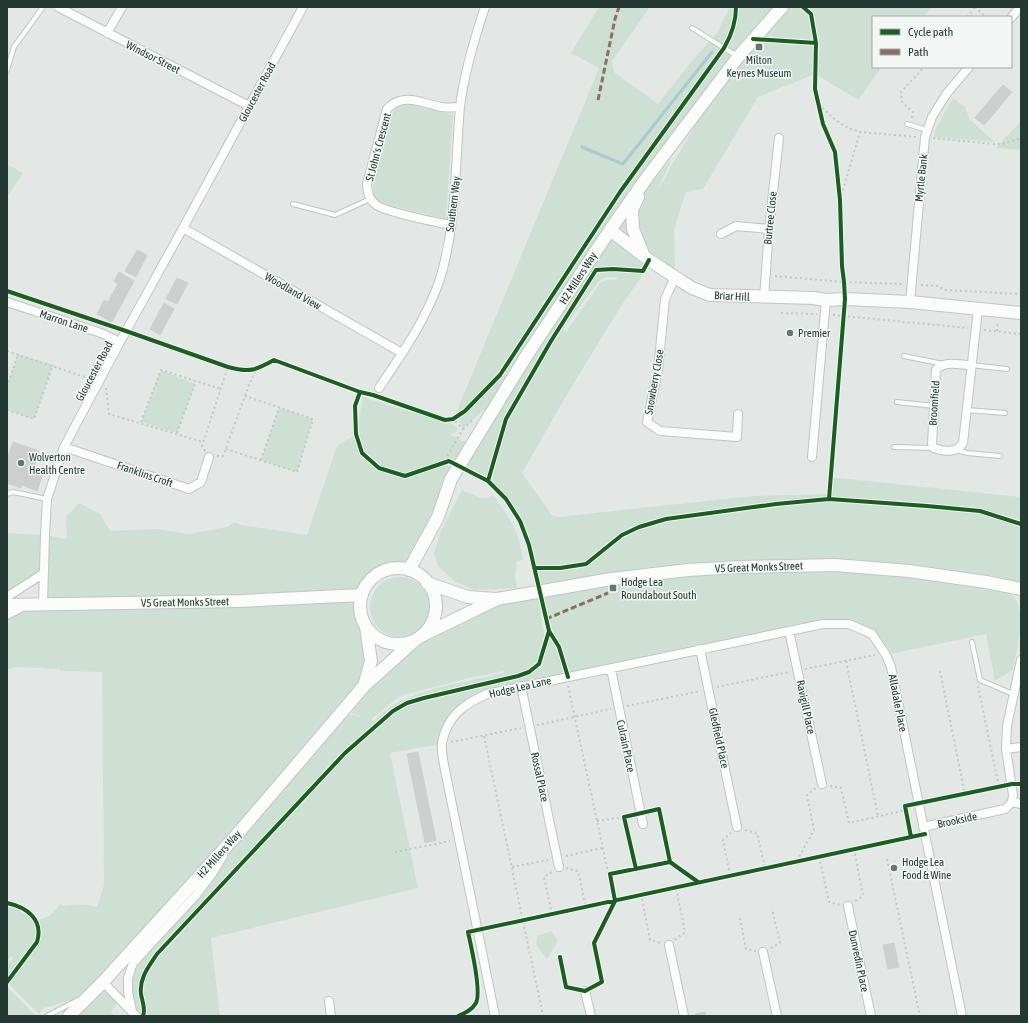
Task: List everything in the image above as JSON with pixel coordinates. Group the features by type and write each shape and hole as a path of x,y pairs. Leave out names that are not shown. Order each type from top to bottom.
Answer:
{"street":[{"name":"Windsor Street","path":"58,7 249,106"},
{"path":"107,33 122,7"},
{"name":"Gloucester Road","path":"43,604 47,499 64,447 303,7"},
{"name":"Southern Way","path":"379,388 421,322 438,282 448,246 457,167 460,107 466,70 476,31 485,7"},
{"name":"H2 Millers Way","path":"408,570 438,517 451,479 473,446 525,358 610,230 648,176 738,56 782,7"},
{"path":"1012,17 1020,7"},
{"name":"Myrtle Bank","path":"910,302 926,134 932,117 947,93 968,68"},
{"name":"St John's Crescent","path":"370,199 367,192 368,184 387,108 392,103 408,99 443,107 460,107"},
{"name":"Burtree Close","path":"764,298 769,229 779,138"},
{"path":"643,256 632,229 632,210 648,176"},
{"path":"370,199 380,208 450,225"},
{"path":"721,234 736,226 769,229"},
{"name":"Woodland View","path":"183,228 402,353"},
{"name":"Briar Hill","path":"610,230 643,256 675,277 692,288 710,295 910,302 1021,313"},
{"name":"Snowberry Close","path":"675,277 665,299 658,370 647,422 660,431 737,437 738,414"},
{"path":"812,457 826,300"},
{"name":"Marron Lane","path":"7,302 101,333 120,342"},
{"path":"934,448 940,450 956,450 963,443 978,309"},
{"path":"943,364 971,365"},
{"name":"Broomfield","path":"934,448 932,444 936,370 943,364"},
{"name":"Franklins Croft","path":"64,447 189,489 201,482 209,457"},
{"name":"V5 Great Monks Street","path":"427,583 468,598 497,599 611,578 688,570 739,566 835,565 917,572 986,582 1021,589"},
{"path":"392,569 408,570 419,575 432,590 436,607 435,615 432,623 418,638 400,644 392,644 377,638 366,627 360,610 362,595 371,580 379,574 392,569"},
{"path":"7,597 44,573"},
{"name":"V5 Great Monks Street","path":"7,605 240,601 362,595"},
{"name":"V5 Great Monks Street","path":"418,638 497,599"},
{"path":"7,614 27,605"},
{"name":"Hodge Lea Lane","path":"495,1016 444,765 442,744 447,728 453,717 470,701 487,694 823,624"},
{"name":"Alladale Place","path":"823,624 849,624 872,634 891,666 923,827"},
{"name":"H2 Millers Way","path":"364,686 371,661 366,627"},
{"name":"Ravigill Place","path":"789,631 822,784"},
{"name":"H2 Millers Way","path":"68,1016 103,982 234,838 364,686 418,638"},
{"name":"Gledfield Place","path":"700,649 737,828"},
{"path":"1021,660 1007,726 1006,749 1012,784 1012,802 1021,804"},
{"name":"Culrain Place","path":"611,668 643,824"},
{"name":"Rossal Place","path":"521,686 559,867"},
{"path":"1006,749 1021,747"},
{"name":"Brookside","path":"962,1016 923,827 1005,809 1012,802"},
{"path":"134,1014 128,992 128,978 133,963 196,895 212,874 234,838"},
{"name":"Dunvedin Place","path":"848,906 871,1016"},
{"path":"669,945 684,1016"},
{"path":"763,952 777,1016"},
{"path":"103,982 134,1014"},
{"path":"585,990 591,1016"},
{"path":"329,1001 331,1016"}],"lane":[{"path":"7,70 14,47 43,7"},
{"path":"692,28 738,56"},
{"path":"909,124 926,134"},
{"path":"293,204 335,214 370,199"},
{"path":"904,356 943,364"},
{"path":"971,365 1008,370"},
{"path":"897,402 934,406"},
{"path":"966,410 1005,413"},
{"path":"894,447 934,448"},
{"path":"956,450 967,453 1000,456"},
{"path":"7,494 13,492 47,499"},
{"path":"972,642 980,680 1014,694"},
{"path":"47,1016 90,995"}],"path":[{"path":"968,16 975,7 985,16"},
{"path":"909,124 913,112 902,102 901,92 923,68"},
{"path":"817,97 820,111"},
{"path":"819,104 832,118 847,128 860,132 926,134 994,144 1004,144 1021,138"},
{"path":"840,200 860,132"},
{"path":"839,186 840,207"},
{"path":"766,276 844,282 911,284 938,286 944,290 1021,294"},
{"path":"843,324 845,299 844,277"},
{"path":"781,313 825,314 1021,334"},
{"path":"7,351 105,384 109,414 203,442"},
{"path":"7,387 18,354"},
{"path":"7,410 34,419 52,365"},
{"path":"221,365 231,368 221,389 202,446 209,457 223,456 256,370"},
{"path":"250,370 256,370 262,367"},
{"path":"141,422 161,370 221,389"},
{"path":"177,433 196,381"},
{"path":"226,449 297,472 313,419 245,396"},
{"path":"261,460 279,408"},
{"path":"445,420 452,419 459,415"},
{"path":"449,461 448,455 463,429 452,419"},
{"path":"442,463 449,461 455,464"},
{"path":"442,744 884,653"},
{"path":"846,661 878,816"},
{"path":"940,671 965,794"},
{"path":"566,677 611,881"},
{"path":"980,680 977,682 999,787"},
{"path":"484,736 543,1016"},
{"path":"797,862 814,830 807,795 822,784 841,788 849,823 906,810"},
{"path":"992,788 1012,784"},
{"path":"957,795 972,792"},
{"path":"907,817 905,806 918,803"},
{"path":"597,822 641,813"},
{"path":"624,817 626,824"},
{"path":"730,876 723,840 737,828 757,833 765,868"},
{"path":"395,852 459,839"},
{"path":"847,851 861,848"},
{"path":"819,857 829,902 848,906 863,896 854,849"},
{"path":"811,858 826,855"},
{"path":"887,859 920,1016"},
{"path":"790,863 804,860"},
{"path":"552,914 544,877 559,867 578,871 586,907"},
{"path":"758,870 772,867"},
{"path":"610,874 616,873"},
{"path":"724,877 737,874"},
{"path":"669,888 683,885"},
{"path":"641,894 650,940 669,945 685,932 676,887"},
{"path":"634,896 648,893"},
{"path":"579,908 593,905"},
{"path":"740,918 746,949 763,952 780,943 772,909"},
{"path":"544,916 558,913"},
{"path":"516,921 530,918"}],"green space":[{"path":"599,7 650,7 612,61 614,72 658,104 691,62 717,33 730,7 932,7 924,16 872,16 872,68 881,68 858,100 815,74 758,97 703,189 686,192 674,229 675,277 649,261 640,279 623,303 572,386 522,473 552,515 558,517 751,496 827,494 829,477 1021,497 1021,581 1017,581 1015,588 988,583 1013,596 1020,611 1020,632 1013,670 995,681 986,634 886,655 872,634 849,624 823,624 487,694 459,710 442,744 390,753 418,888 211,938 220,1016 136,1016 128,992 133,963 196,895 233,840 103,982 120,999 111,1012 114,1016 69,1016 89,995 44,1008 39,1014 7,982 7,966 13,958 11,956 7,962 7,903 24,908 36,921 50,915 60,904 64,906 88,905 97,907 104,885 102,672 60,671 60,669 47,668 13,667 12,669 7,669 7,605 43,604 44,573 7,597 7,533 45,535 67,539 66,517 79,503 100,514 110,531 157,529 188,534 227,527 234,522 241,525 307,535 337,446 356,434 363,397 449,422 458,428 455,433 449,434 473,446 496,407 484,410 463,429 456,413 599,68 571,53","holes":["734,62 656,193 672,159 613,226","606,277 618,277 616,280 606,280 600,283 566,332 563,329 599,281","461,468 488,481 506,499 520,521 529,545 538,591 497,599 437,625 426,641 366,678 367,635 361,611 364,590 375,577 382,573 409,570","538,596 549,631 540,664 533,669 539,662 545,640","504,671 504,673 453,684 416,695 385,710 374,721 371,719 400,696 465,679","362,690 352,713 363,717 343,713"]},
{"path":"953,98 965,107 970,120 995,142 934,137 935,130"},
{"path":"407,104 453,115 446,219 379,203 373,192 374,179 388,121 396,108"},
{"path":"1021,121 1021,150 996,148"},
{"path":"7,164 23,173 7,197"},
{"path":"18,354 53,365 34,419 7,410 7,387"},
{"path":"161,370 195,384 177,433 141,422"},
{"path":"279,408 313,419 297,472 261,460"},
{"path":"462,490 480,498 488,498 492,495 509,517 519,541 523,560 517,561 515,576 517,588 475,590 454,581 438,566 434,554 440,533"},
{"path":"400,577 416,582 421,586 425,591 430,607 425,623 421,628 416,632 400,637 384,632 379,628 375,623 370,607 375,591 379,586 384,582"},
{"path":"552,931 558,941 547,959 536,945 537,936"},
{"path":"7,987 36,1016 7,1016"}],"building":[{"path":"1003,85 1012,92 1005,100 996,93"},
{"path":"996,93 1005,100 998,109 989,101"},
{"path":"989,101 998,109 991,117 982,109"},
{"path":"982,109 991,117 984,125 975,118"},
{"path":"137,250 147,255 136,277 125,271"},
{"path":"119,272 134,281 112,322 97,314 104,300 108,302 118,284 114,281"},
{"path":"177,278 188,283 177,304 166,299"},
{"path":"164,303 174,309 160,335 150,329"},
{"name":"Wolverton Health Centre","path":"13,442 39,451 34,467 44,471 37,491 22,485 21,488 7,483 7,459"},
{"path":"418,752 436,840 425,843 407,754"},
{"path":"894,943 899,967 888,969 883,945"},
{"path":"705,1012 706,1016 695,1016 695,1014"}],"waterway":[{"path":"582,147 623,164 712,52"}],"marked path":[{"path":"598,100 615,19 619,7"},
{"path":"546,619 608,593"}],"cycle path":[{"path":"7,291 228,367 242,370 252,370 274,360 360,392 373,395 445,420 453,419 465,411 500,375 620,192 724,48 733,28 736,7"},
{"path":"803,7 811,14 816,43 815,89 823,124 835,152 840,200 842,266 845,299 829,499"},
{"path":"753,39 816,43"},
{"path":"488,481 506,419 551,341 596,270 613,269 643,271 649,260"},
{"path":"143,1016 144,1005 141,994 143,977 157,954 345,753 393,711 407,703 518,676 529,672 539,664 549,631 529,545 520,521 506,499 488,481 449,461 405,476 379,468 362,453 356,434 355,406 360,392"},
{"path":"534,568 560,568 586,564 622,535 639,527 666,519 776,504 829,499 980,511 1021,524"},
{"path":"549,631 559,647 568,677"},
{"path":"911,837 905,806 1012,784 1021,784"},
{"path":"636,869 624,817 659,809 670,862"},
{"path":"458,1016 472,1008 478,997 477,979 468,932 925,834"},
{"path":"560,957 566,987 585,991 602,982 594,943 615,901 610,874 670,862 698,882"},
{"path":"7,903 27,911 32,915 38,927 37,942 7,982"}],"place":[{"name":"Milton Keynes Museum","path":"759,47"},
{"name":"Premier","path":"790,333"},
{"name":"Wolverton Health Centre","path":"21,463"},
{"name":"Hodge Lea Roundabout South","path":"613,588"},
{"name":"Hodge Lea Food & Wine","path":"894,868"}]}
